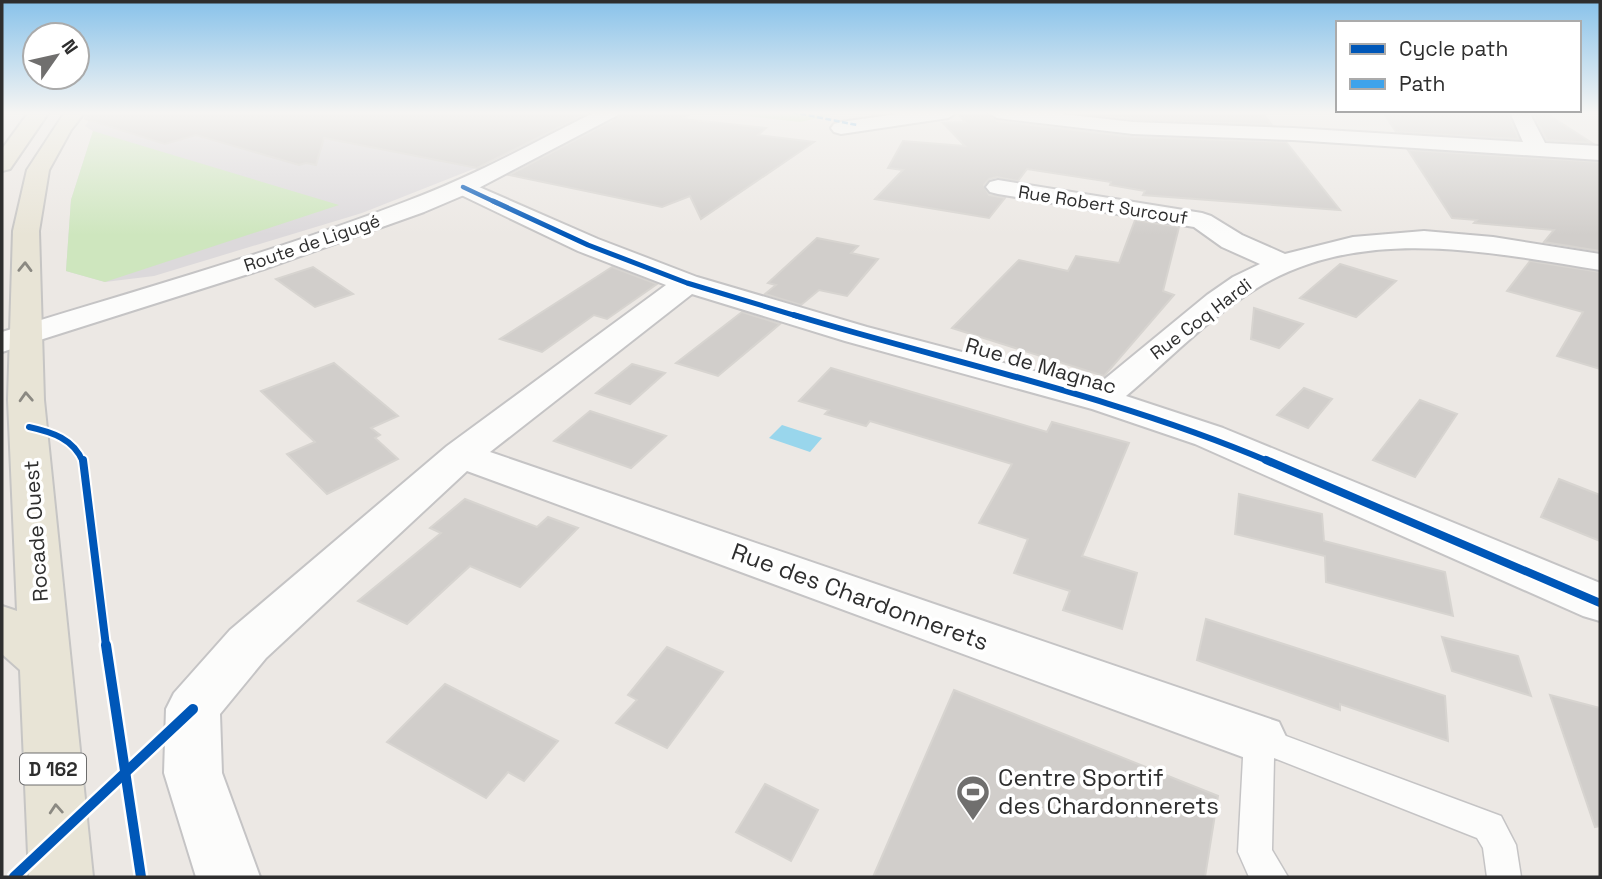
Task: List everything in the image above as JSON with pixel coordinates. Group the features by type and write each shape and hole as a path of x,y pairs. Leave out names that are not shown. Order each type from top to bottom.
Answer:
{"main road":[{"name":"Rocade Ouest","path":"48,153 38,170 26,231 13,339 44,661 61,877"},
{"path":"2,625 44,661"}],"street":[{"name":"Route de Ligugé","path":"13,339 358,229 463,187 529,153"},
{"name":"Rue de Magnac","path":"463,187 588,246 687,283 856,334 1105,401 1209,436 1600,603"},
{"name":"Rue Robert Surcouf","path":"998,187 1202,221 1233,241 1281,263"},
{"name":"Rue Coq Hardi","path":"1105,401 1110,391 1235,289 1281,263 1354,243 1400,239 1454,239 1600,262"},
{"path":"228,877 192,773 193,709 216,679 248,644 461,455 687,283"},
{"name":"Rue des Chardonnerets","path":"461,455 1259,739"}],"lane":[{"path":"1271,877 1265,872 1255,852 1259,739 1489,827 1499,845 1504,877"}],"shaded area":[{"path":"86,153 507,153 362,213 154,276 105,282 66,271 71,200"}],"green space":[{"path":"86,153 166,153 339,205 105,282 66,271 71,200"}],"water":[{"path":"782,425 822,438 810,452 769,438"}],"building":[{"path":"258,153 320,153 316,165 299,165"},
{"path":"401,153 507,153 477,168"},
{"path":"551,153 798,153 701,219 690,196 662,207 509,175"},
{"path":"896,153 1295,153 1340,210 1143,195 1145,191 1110,185 1111,182 1027,169 1018,181 997,177 989,179 984,185 989,195 1005,198 989,218 875,199 903,170 888,168"},
{"path":"1410,153 1456,153 1600,162 1600,251 1544,242 1554,230 1474,223 1477,220 1452,218"},
{"path":"1135,220 1179,227 1163,291 1174,295 1104,376 952,328 1019,260 1068,271 1076,256 1119,263"},
{"path":"817,238 858,246 851,253 878,259 847,296 819,290 801,305 765,294 776,285 768,283"},
{"path":"1530,261 1600,272 1600,369 1557,356 1583,312 1507,291"},
{"path":"1340,264 1396,281 1356,317 1300,298"},
{"path":"313,267 353,294 315,307 276,279"},
{"path":"612,267 657,284 607,319 594,315 542,352 500,339"},
{"path":"1254,308 1303,324 1279,348 1251,339"},
{"path":"742,312 780,324 718,376 676,363"},
{"path":"334,363 398,416 371,428 380,435 375,438 398,459 327,494 287,454 315,442 261,391"},
{"path":"632,364 665,373 630,404 596,393"},
{"path":"831,368 1047,432 1052,422 1129,443 1082,556 1137,573 1122,629 1063,610 1070,591 1014,573 1028,539 979,523 1012,464 870,421 866,426 825,414 829,410 799,401"},
{"path":"1304,388 1332,399 1308,428 1277,415"},
{"path":"1420,400 1457,414 1415,477 1373,460"},
{"path":"590,411 666,436 631,468 554,441"},
{"path":"1559,479 1600,495 1600,541 1541,517"},
{"path":"1239,494 1322,514 1324,541 1445,572 1453,616 1326,582 1325,556 1235,534"},
{"path":"465,499 537,527 548,517 578,528 520,587 470,566 407,624 358,601 441,533 430,528"},
{"path":"1206,619 1445,696 1448,741 1340,704 1340,710 1197,660"},
{"path":"1442,637 1518,656 1531,696 1452,671"},
{"path":"667,647 723,672 667,748 616,723 637,700 628,695"},
{"path":"445,684 558,741 524,781 508,772 486,798 387,742"},
{"path":"954,690 1218,796 1205,877 873,877"},
{"path":"1550,695 1600,708 1600,826 1595,827"},
{"path":"765,784 818,810 791,861 736,832"}],"cycle path":[{"path":"463,187 588,245 687,283 856,334 1105,401 1209,436 1600,603"},
{"path":"29,427 68,441 83,461 99,598 141,877"},
{"path":"14,877 193,709"}],"place":[{"name":"Centre Sportif des Chardonnerets","path":"973,822"}]}
